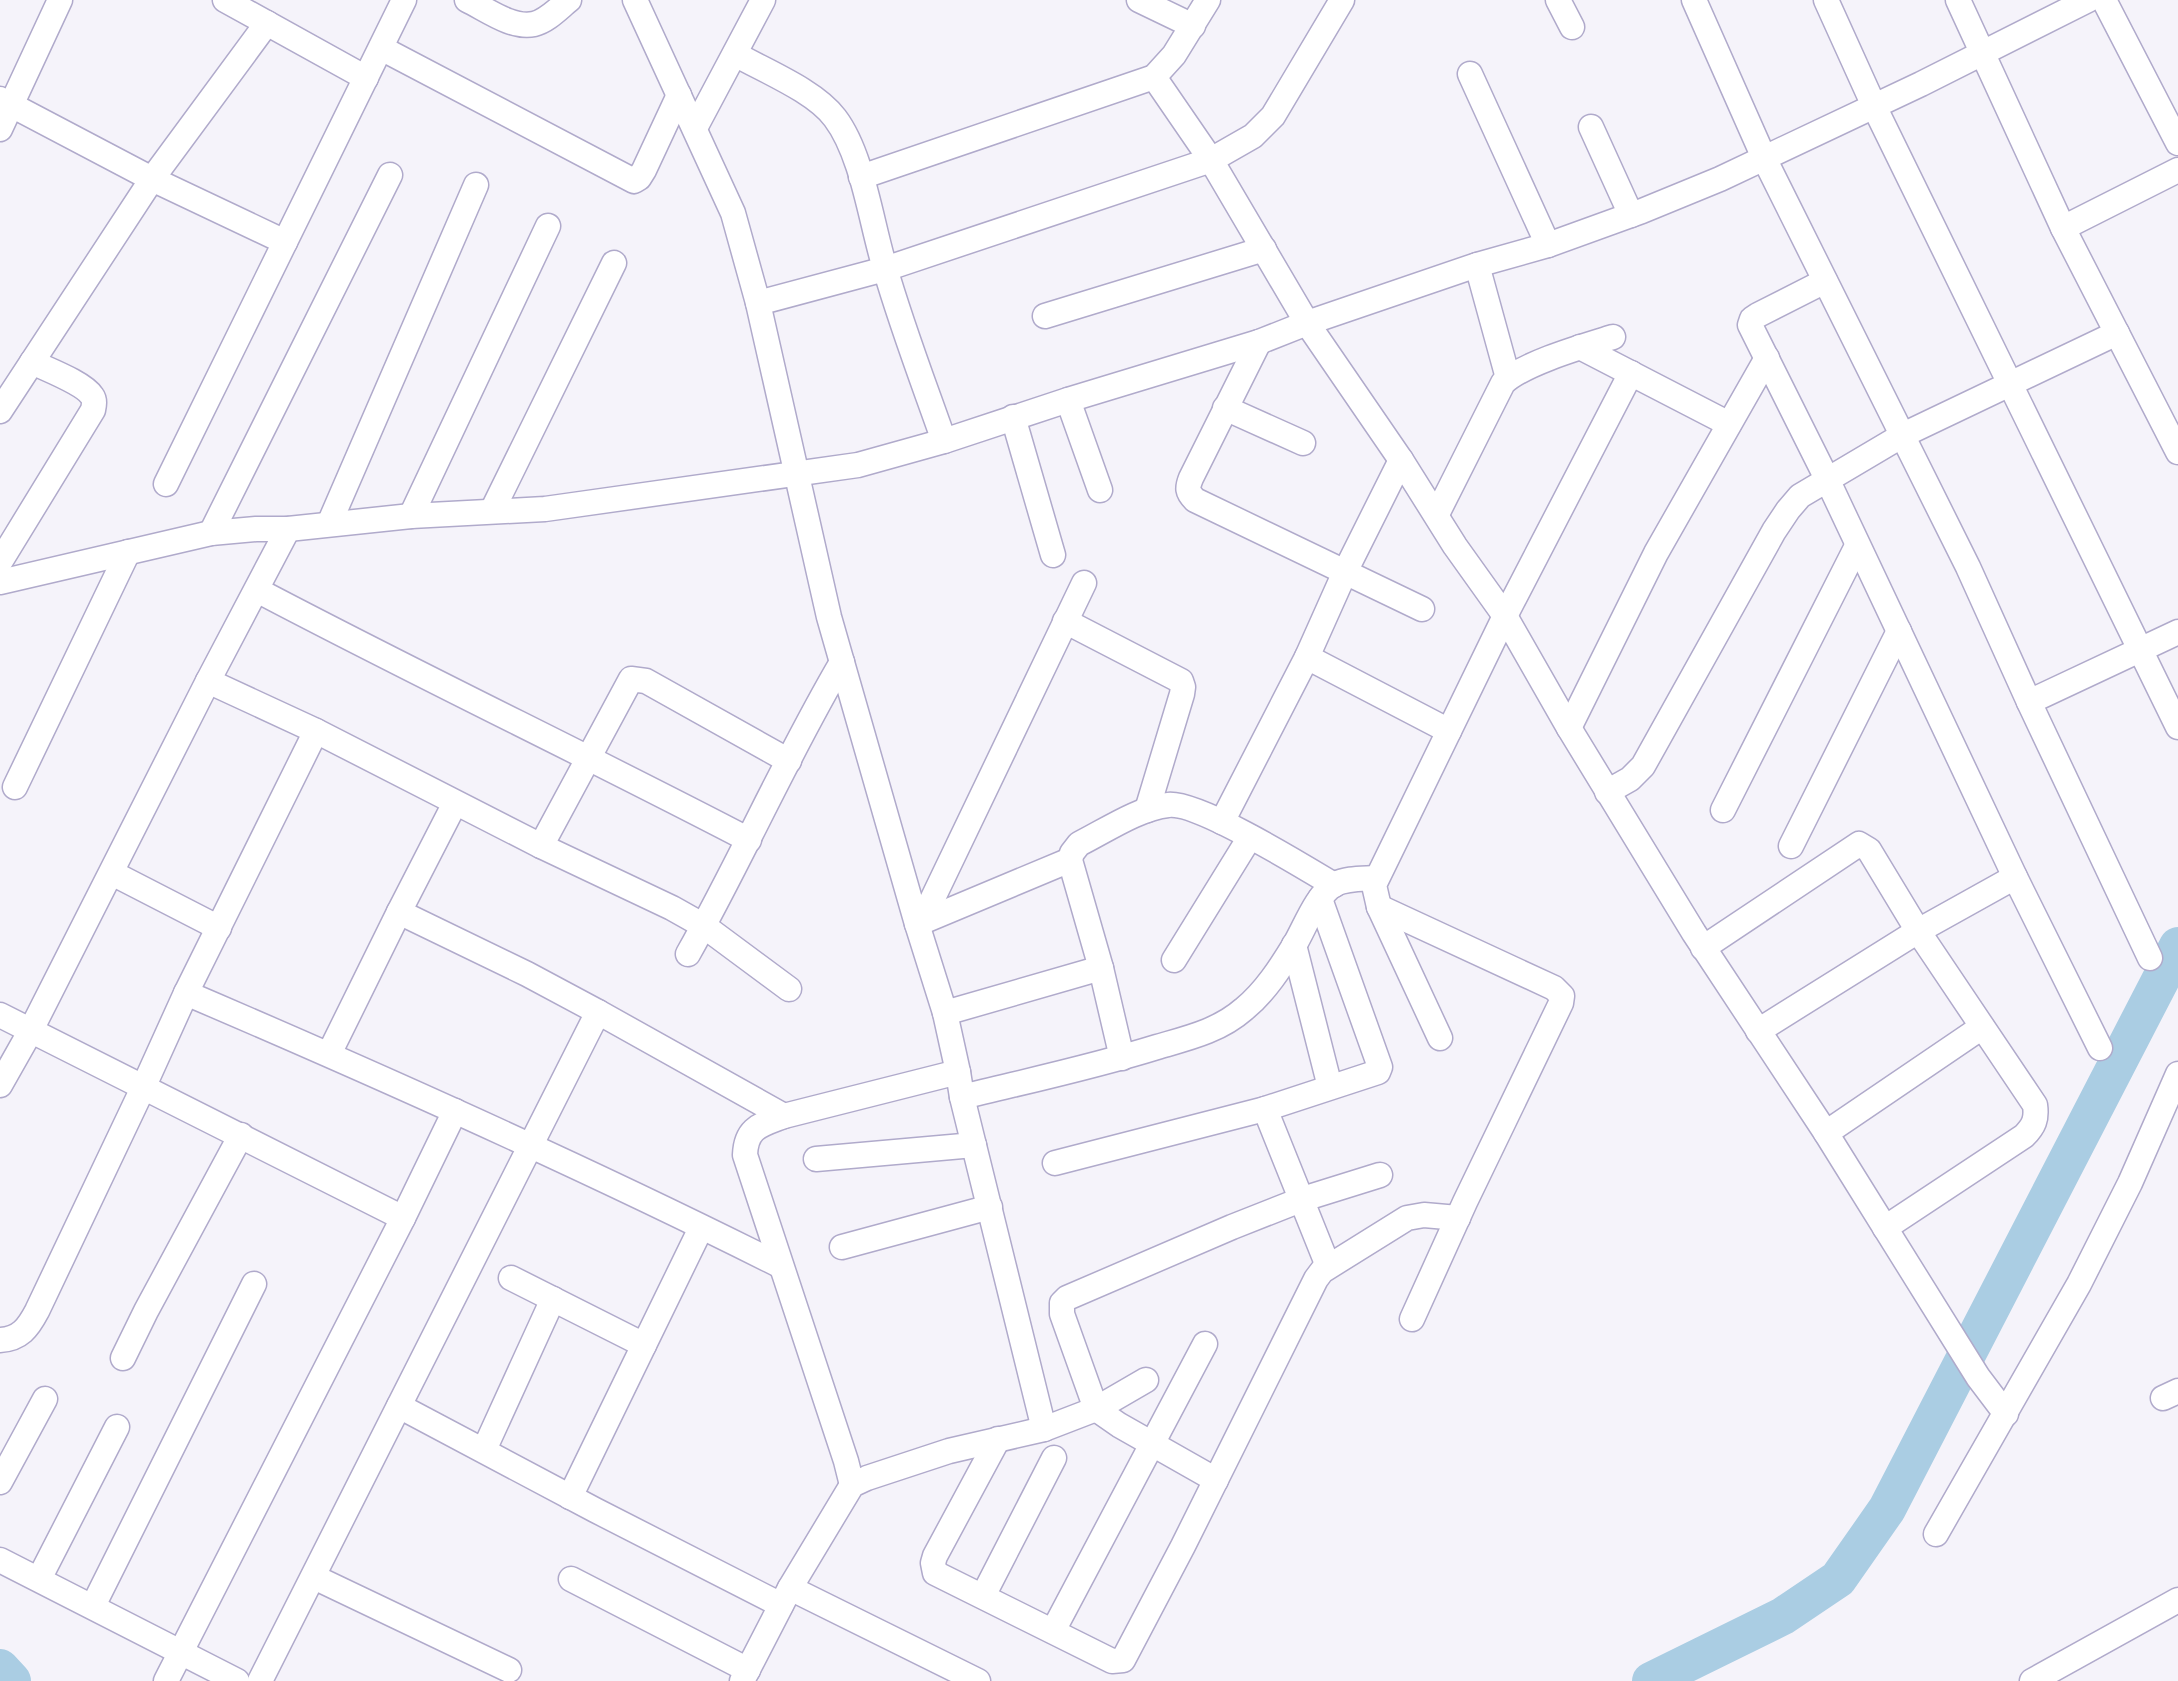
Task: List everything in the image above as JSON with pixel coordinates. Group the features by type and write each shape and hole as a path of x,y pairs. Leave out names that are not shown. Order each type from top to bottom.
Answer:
{"street":[{"path":"0,129 6,102 60,0"},
{"path":"225,0 366,78"},
{"path":"166,484 404,0"},
{"path":"467,0 521,24 534,24 546,19 569,0"},
{"path":"635,0 733,213 758,303 829,617 945,1013 962,1097 1044,1429"},
{"path":"695,128 763,0"},
{"path":"1140,0 1193,26"},
{"path":"861,177 1154,77 1174,55 1208,0"},
{"path":"758,303 885,269 1211,160 1253,136 1273,116 1341,0"},
{"path":"1558,0 1572,27"},
{"path":"1694,0 1764,158 1968,567 2150,958"},
{"path":"1826,0 1874,106 2178,727"},
{"path":"1958,0 2063,228 2177,449"},
{"path":"0,582 211,533 288,529 411,516 545,509 858,465 944,441 1013,417 1259,342 1308,323 1477,266 1548,245 1631,215 1720,179 2088,0"},
{"path":"2104,0 2178,143"},
{"path":"0,411 152,178 267,23"},
{"path":"381,48 634,181 644,171 679,96"},
{"path":"735,54 811,96 823,105 843,130 861,177 885,269 944,441"},
{"path":"1470,74 1548,245"},
{"path":"1154,77 1211,160 1308,323 1437,514 1455,546 1504,616 1607,792 1704,948 1826,1132 1978,1377 2006,1414"},
{"path":"6,102 152,178 285,242"},
{"path":"1591,127 1631,215"},
{"path":"2063,228 2178,170"},
{"path":"211,533 390,176"},
{"path":"329,524 476,185"},
{"path":"411,516 548,226"},
{"path":"1044,316 1264,249"},
{"path":"492,511 614,263"},
{"path":"1477,266 1508,378"},
{"path":"1825,281 1752,320 1750,325 1827,479 2015,877 2100,1048"},
{"path":"1607,792 1630,779 1643,766 1779,524 1800,496 1903,435 2117,333"},
{"path":"1437,514 1499,389 1508,378 1580,347 1613,337"},
{"path":"1259,342 1191,478 1187,488 1189,494 1196,500 1422,609"},
{"path":"1580,347 1729,424"},
{"path":"1569,728 1656,553 1767,358"},
{"path":"0,562 93,410 92,395 85,388 32,362"},
{"path":"1440,1038 1379,907 1374,891 1376,879 1504,616 1631,373"},
{"path":"1068,400 1100,490"},
{"path":"1225,408 1303,443"},
{"path":"1013,417 1053,555"},
{"path":"1222,822 1307,657 1345,572 1401,460"},
{"path":"0,1085 30,1032 208,681 288,529"},
{"path":"1723,810 1857,546"},
{"path":"15,787 128,552"},
{"path":"919,923 1084,583"},
{"path":"257,590 347,638 588,757 749,840"},
{"path":"1065,621 1180,681 1183,687 1147,810"},
{"path":"1791,846 1899,631"},
{"path":"2029,702 2178,632"},
{"path":"1307,657 1449,731"},
{"path":"688,954 820,699 842,662"},
{"path":"541,846 631,679 639,679 789,761"},
{"path":"208,681 316,731 455,803 704,926 789,989"},
{"path":"0,1340 20,1335 27,1329 37,1311 186,993 316,731"},
{"path":"329,1054 455,803"},
{"path":"1055,1163 1265,1109 1376,1073 1380,1067 1327,892 1250,837 1187,807 1170,804 1147,810 1079,844 1072,852 1070,860 1101,968 1122,1058"},
{"path":"1174,960 1250,837"},
{"path":"1704,948 1859,844 1869,850 1918,931 2035,1105 2036,1116 2032,1128 2024,1136 1885,1228"},
{"path":"919,923 1070,860"},
{"path":"112,873 219,928"},
{"path":"1758,1031 1918,931 2015,877"},
{"path":"962,1097 1122,1058 1220,1026 1246,1008 1263,990 1327,892 1346,880 1376,879"},
{"path":"1379,907 1554,988 1562,996 1562,1003 1458,1218 1413,1319"},
{"path":"399,912 528,974 784,1116"},
{"path":"1294,945 1330,1087"},
{"path":"945,1013 1101,968"},
{"path":"186,993 329,1054 531,1145 781,1266"},
{"path":"260,1681 598,1012"},
{"path":"0,1015 403,1218"},
{"path":"1826,1132 1982,1027"},
{"path":"852,1485 745,1155 745,1143 758,1126 784,1116 958,1072"},
{"path":"1936,1534 2084,1274 2130,1182 2178,1074"},
{"path":"1265,1109 1328,1266"},
{"path":"166,1681 403,1218 455,1111"},
{"path":"123,1358 241,1135"},
{"path":"816,1159 974,1144"},
{"path":"1216,1480 1119,1425 1096,1409 1062,1314 1062,1303 1067,1298 1232,1227 1303,1199 1380,1175"},
{"path":"842,1247 990,1207"},
{"path":"998,1439 933,1563 935,1573 1112,1662 1123,1660 1216,1480 1316,1278 1328,1266 1407,1218 1424,1215 1458,1218"},
{"path":"570,1497 701,1228"},
{"path":"511,1278 644,1345"},
{"path":"93,1606 254,1284"},
{"path":"484,1450 553,1299"},
{"path":"1053,1631 1205,1344"},
{"path":"571,1580 745,1675 785,1596 852,1485 949,1452 1044,1429 1096,1409 1146,1380"},
{"path":"0,1482 45,1399"},
{"path":"399,1406 570,1497 785,1596 978,1681"},
{"path":"39,1579 117,1427"},
{"path":"983,1596 1054,1458"},
{"path":"0,1560 237,1681"},
{"path":"314,1577 509,1671"},
{"path":"2032,1681 2178,1600"}],"waterway":[{"path":"1651,1681 1783,1616 1838,1579 1887,1509 2178,946"},
{"path":"0,1668 12,1681"}]}
